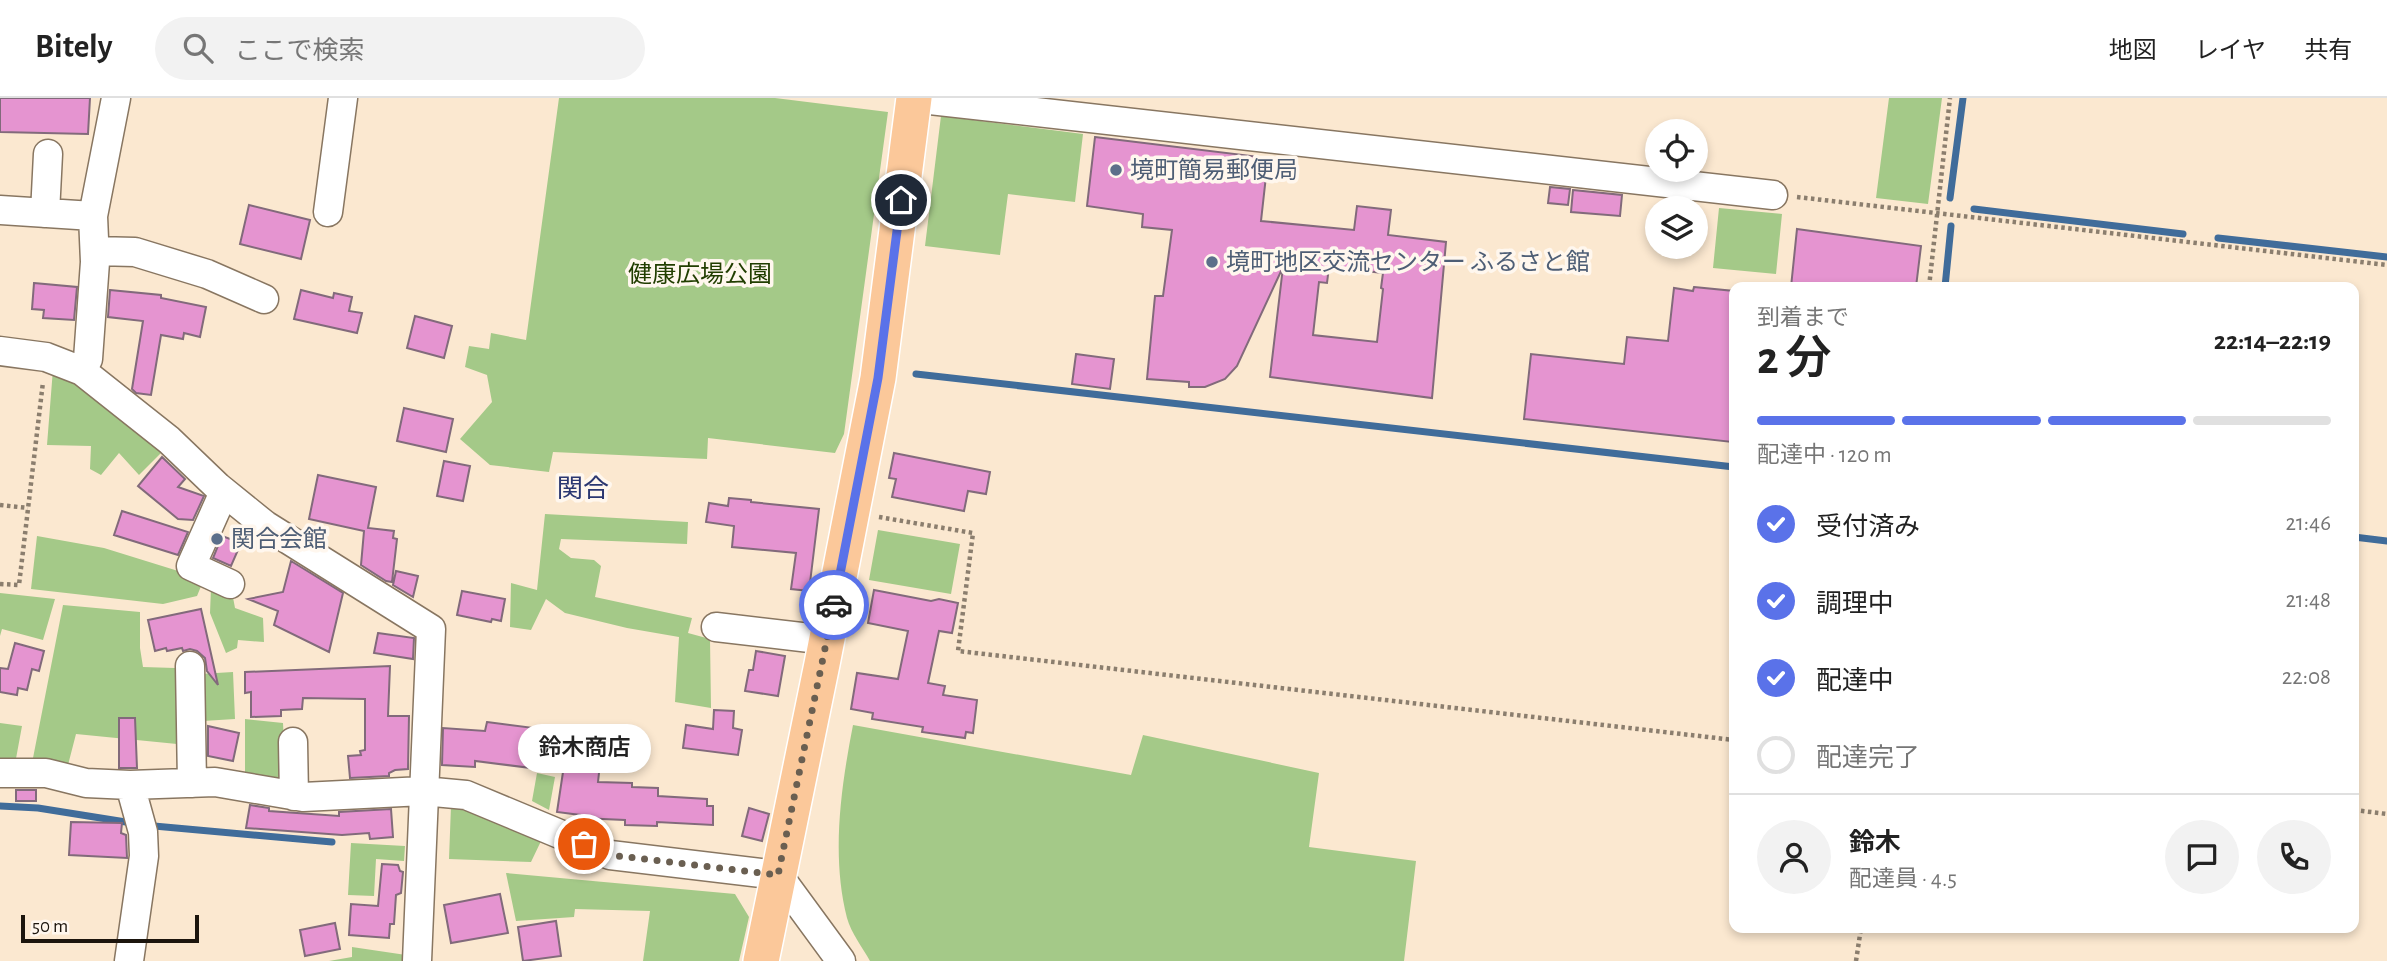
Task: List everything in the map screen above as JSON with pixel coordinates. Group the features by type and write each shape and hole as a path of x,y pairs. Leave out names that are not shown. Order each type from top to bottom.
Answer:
{"main road":[{"path":"761,961 878,378 914,98"}],"street":[{"path":"82,370 88,359 95,251 93,216 116,98"},
{"path":"328,212 343,98"},
{"path":"914,98 1773,195"},
{"path":"45,213 48,154"},
{"path":"0,210 93,216"},
{"path":"95,251 135,252 206,274 264,299"},
{"path":"0,351 46,357 82,370 169,440 224,492 265,525 431,629 417,961"},
{"path":"224,492 191,566 230,584"},
{"path":"716,627 827,640"},
{"path":"190,666 192,783"},
{"path":"293,742 294,796"},
{"path":"0,773 46,773 86,783 130,785 215,782 294,796 423,791 466,795 610,855 778,875 841,961"},
{"path":"129,961 144,856 144,832 130,785"}],"path":[{"path":"1929,282 1950,98"},
{"path":"1773,195 2387,265"},
{"path":"0,584 19,585 46,357"},
{"path":"0,505 28,508"},
{"path":"852,513 973,533 958,651 1729,739"},
{"path":"2359,811 2387,814"},
{"path":"1856,961 1860,933"}],"green space":[{"name":"健康広場公園","path":"559,98 775,98 888,112 844,434 835,453 708,438 707,459 553,452 549,472 490,465 460,439 492,402 487,375 465,367 469,346 489,349 491,333 526,340"},
{"path":"1889,98 1942,98 1928,204 1876,198"},
{"path":"941,116 1083,134 1075,202 1008,194 1000,255 925,246"},
{"path":"1719,208 1782,214 1776,274 1713,268"},
{"path":"53,369 68,374 165,449 139,475 119,453 101,475 90,469 91,446 47,445"},
{"path":"545,514 688,522 687,544 561,539 559,549 571,558 594,560 601,566 595,597 692,618 688,633 710,639 711,708 675,702 679,637 565,613 546,599 531,630 510,627 511,583 537,590"},
{"path":"878,530 960,544 951,594 869,580"},
{"path":"37,536 104,548 204,579 197,596 163,604 31,589"},
{"path":"211,588 232,592 235,608 263,618 264,642 238,640 237,648 226,653 210,613"},
{"path":"0,593 55,599 43,640 2,629 0,636"},
{"path":"63,605 140,612 143,667 175,668 177,744 76,734 68,765 33,758"},
{"path":"233,672 235,719 203,721 200,674"},
{"path":"245,719 283,723 286,786 245,778"},
{"path":"0,723 22,726 15,764 0,765"},
{"path":"853,725 1131,775 1143,735 1319,773 1309,847 1416,861 1404,961 870,961 849,924 839,870 842,797"},
{"path":"537,773 555,777 549,810 532,801"},
{"path":"451,806 482,813 542,839 531,862 449,859"},
{"path":"351,843 405,846 404,861 376,859 374,896 348,895"},
{"path":"506,873 735,894 749,917 739,961 643,961 650,911 575,909 574,917 516,921"},
{"path":"352,947 406,955 406,961 329,961 352,957"}],"building":[{"path":"0,98 90,98 88,134 0,132"},
{"path":"1095,137 1268,158 1261,221 1354,230 1357,206 1391,210 1388,235 1446,242 1432,398 1270,377 1283,267 1237,366 1225,379 1205,387 1189,387 1189,382 1147,379 1155,296 1163,296 1172,230 1142,227 1143,214 1087,206","holes":["1329,267 1383,273 1377,342 1313,335 1319,282 1327,283"]},
{"path":"1550,187 1570,189 1568,205 1548,203"},
{"path":"1573,190 1622,195 1620,216 1571,212"},
{"path":"249,205 310,220 301,259 240,244"},
{"path":"1797,229 1921,246 1917,282 1792,282"},
{"path":"34,283 77,287 74,320 43,318 44,310 32,309"},
{"path":"1694,287 1729,290 1729,442 1524,419 1531,354 1624,364 1627,337 1668,341 1674,288 1693,291"},
{"path":"110,290 161,295 161,298 206,307 200,337 184,333 183,339 161,335 151,395 136,393 132,389 143,321 108,317"},
{"path":"301,290 333,298 334,293 352,297 349,311 362,313 357,333 294,319"},
{"path":"415,316 452,326 444,358 407,348"},
{"path":"1076,354 1114,359 1110,389 1072,384"},
{"path":"404,408 453,419 446,452 397,441"},
{"path":"894,453 990,472 986,494 968,491 964,511 892,497 896,479 889,478"},
{"path":"162,457 185,479 178,487 204,496 193,520 178,519 138,486"},
{"path":"444,461 470,466 463,501 437,496"},
{"path":"318,475 376,487 368,528 394,531 393,538 397,539 392,582 361,565 364,531 309,519"},
{"path":"729,498 819,509 809,591 791,589 796,553 732,547 734,526 706,522 709,503 728,506"},
{"path":"122,511 188,532 178,555 114,535"},
{"path":"222,536 241,543 231,566 213,558"},
{"path":"291,561 343,593 329,652 274,625 278,611 248,599 283,592"},
{"path":"396,571 418,576 413,597 393,585"},
{"path":"874,590 931,601 939,599 958,603 952,633 939,631 928,683 945,686 943,695 977,700 973,733 966,732 965,738 922,732 923,727 872,719 873,713 851,709 857,673 898,679 908,631 868,623"},
{"path":"462,591 505,599 501,621 492,619 491,622 457,615"},
{"path":"201,609 218,685 207,671 205,658 197,651 183,651 182,648 167,651 166,648 155,651 148,620"},
{"path":"378,633 414,638 413,659 374,653"},
{"path":"15,643 44,651 39,671 32,669 27,690 18,688 17,695 0,692 0,668 8,669"},
{"path":"756,651 785,656 778,696 745,691 749,670 753,670"},
{"path":"390,666 388,716 409,716 408,769 395,770 389,773 389,776 350,778 348,756 361,755 360,751 365,750 365,699 303,698 302,709 281,710 281,716 251,717 251,692 245,693 245,672"},
{"path":"714,710 734,711 733,728 742,730 738,755 683,748 686,725 713,729"},
{"path":"119,718 135,718 137,768 119,768"},
{"path":"487,722 534,728 533,738 571,743 572,734 603,737 598,782 632,783 632,787 658,788 658,796 707,799 707,806 713,806 713,825 657,822 657,826 625,825 625,820 580,818 580,815 557,812 563,772 475,761 475,767 442,765 443,728 485,731"},
{"path":"208,726 239,733 233,761 208,756"},
{"path":"16,790 36,790 36,801 16,801"},
{"path":"250,805 269,808 269,811 339,816 339,812 391,809 393,837 370,839 369,833 342,835 246,828"},
{"path":"749,808 769,814 762,841 742,836"},
{"path":"71,822 122,823 121,833 126,835 127,858 69,855"},
{"path":"382,864 398,865 403,872 401,893 396,895 394,924 390,924 389,938 349,935 351,904 378,906"},
{"path":"500,894 508,933 451,943 444,905"},
{"path":"556,921 561,956 523,961 518,927"},
{"path":"335,923 340,949 305,956 300,930"}],"waterway":[{"path":"1950,198 1963,98"},
{"path":"1974,209 2183,234"},
{"path":"1945,282 1951,226"},
{"path":"2218,238 2387,257"},
{"path":"916,374 1729,466"},
{"path":"2359,538 2387,541"},
{"path":"0,806 38,808 132,823"},
{"path":"154,826 332,842"}],"way so far":[{"path":"584,844 610,855 778,875 834,605"}],"place":[{"name":"境町簡易郵便局","path":"1116,170"},
{"name":"境町地区交流センター ふるさと館","path":"1212,262"},
{"name":"関合会館","path":"217,539"},
{"name":"鈴木商店","path":"584,844"}],"district":[{"name":"関合","path":"583,488"}],"route":[{"path":"834,605 878,378 901,200"}]}
